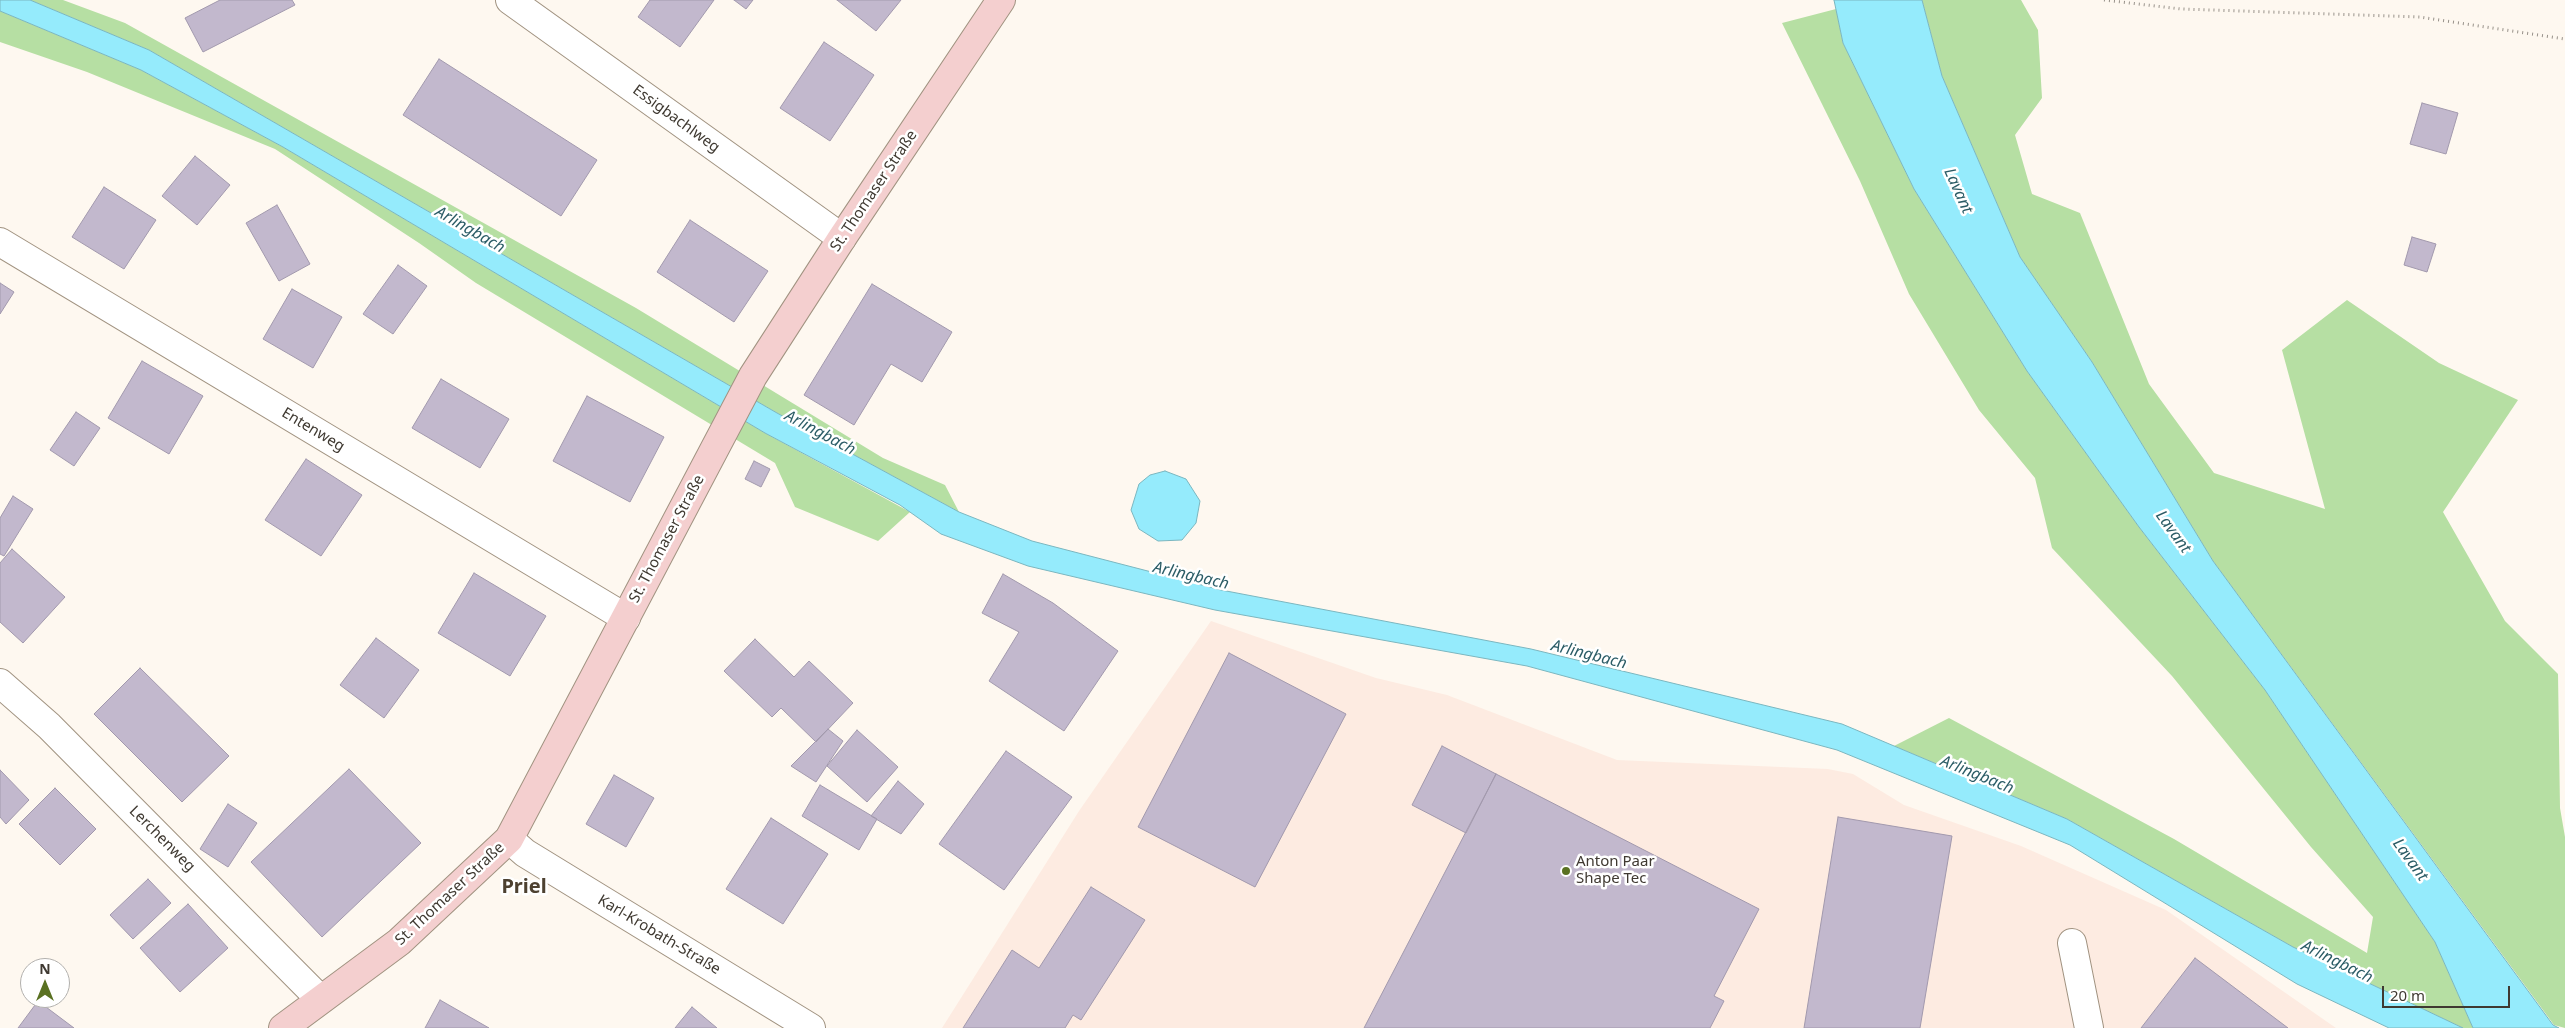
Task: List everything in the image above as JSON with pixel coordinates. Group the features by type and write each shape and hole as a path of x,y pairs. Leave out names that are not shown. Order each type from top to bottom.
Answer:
{"main road":[{"name":"St. Thomaser Straße","path":"283,1028 399,942 509,839 753,376 842,238 1001,0"}],"street":[{"name":"Essigbachlweg","path":"510,0 842,238"},
{"name":"Entenweg","path":"0,242 626,618"},
{"name":"Lerchenweg","path":"0,683 49,726 320,999"},
{"name":"Karl-Krobath-Straße","path":"509,839 525,853 810,1028"},
{"path":"2072,943 2089,1028"}],"path":[{"path":"2104,0 2181,9 2420,17 2565,39"}],"shaded area":[{"name":"Anton Paar Shape Tec","path":"1211,621 1376,678 1447,695 1617,760 1828,769 1853,774 1904,805 2021,846 2166,910 2336,1028 942,1028 1079,811"}],"green space":[{"path":"30,0 63,0 125,23 636,308 883,458 945,485 959,512 777,413 149,50"},
{"path":"1922,0 2021,0 2038,30 2042,98 2015,135 2032,194 2080,213 2149,384 2214,473 2325,509 2282,350 2347,300 2439,363 2518,400 2443,512 2505,621 2558,674 2560,808 2565,837 2565,1028 2554,1025 2213,561 2092,362 2020,257 1942,76"},
{"path":"1836,9 1843,43 1914,189 2027,371 2139,527 2265,690 2435,942 2473,1028 2463,1028 2293,947 2067,819 1894,746 1949,718 2174,839 2367,953 2373,917 2311,847 2172,676 2052,548 2035,478 1979,410 1909,294 1860,181 1782,23"},
{"path":"0,11 141,70 283,147 765,433 910,512 878,541 795,507 775,463 476,283 419,243 275,149 87,72 0,42"}],"water":[{"name":"Arlingbach","path":"0,0 30,0 149,50 777,413 959,512 1032,541 1221,590 1531,649 1842,724 2067,819 2293,947 2463,1028 2389,1028 2297,984 2070,845 1837,750 1527,666 1215,610 1028,566 941,534 900,505 765,433 283,147 141,70 0,11"},
{"name":"Lavant","path":"1834,0 1922,0 1942,76 2020,257 2092,362 2213,561 2553,1025 2559,1028 2473,1028 2435,942 2265,690 2139,527 2027,371 1914,189 1843,43"},
{"path":"1165,471 1186,479 1200,501 1196,523 1182,540 1158,541 1139,529 1131,510 1139,484 1150,475"}],"building":[{"path":"220,0 292,0 295,5 203,52 185,18"},
{"path":"650,0 714,0 680,47 638,17"},
{"path":"734,0 753,0 746,9"},
{"path":"837,0 901,0 876,31"},
{"path":"824,42 874,75 830,141 780,108"},
{"path":"439,59 597,160 561,216 403,115"},
{"path":"2422,103 2458,113 2446,154 2410,144"},
{"path":"195,156 230,185 197,225 162,196"},
{"path":"104,187 156,220 124,269 72,237"},
{"path":"277,205 310,264 279,281 246,223"},
{"path":"690,220 768,271 734,322 657,272"},
{"path":"2412,237 2436,244 2427,272 2404,265"},
{"path":"398,265 427,286 393,334 363,314"},
{"path":"0,283 14,292 0,314"},
{"path":"872,284 952,332 922,382 891,364 854,425 804,395"},
{"path":"292,289 342,317 313,368 263,339"},
{"path":"142,361 203,396 169,454 108,418"},
{"path":"441,379 509,419 480,468 412,428"},
{"path":"587,396 664,437 630,502 553,461"},
{"path":"76,412 100,428 74,466 50,450"},
{"path":"306,459 362,495 321,556 265,520"},
{"path":"754,461 770,469 761,487 745,479"},
{"path":"13,496 33,509 4,556 0,554 0,518"},
{"path":"12,549 65,597 23,643 0,622 0,563"},
{"path":"474,573 546,616 510,676 438,633"},
{"path":"1003,574 1053,603 1118,651 1064,731 989,681 1019,632 982,613"},
{"path":"376,638 419,670 384,718 340,685"},
{"path":"755,639 794,677 809,661 853,703 816,742 781,708 772,717 724,671"},
{"path":"1229,653 1346,714 1255,887 1138,827"},
{"path":"140,668 229,756 182,802 94,714"},
{"path":"828,729 843,741 816,782 791,766"},
{"path":"857,730 898,767 867,802 827,766"},
{"path":"1442,746 1496,774 1466,833 1412,805"},
{"path":"1006,751 1072,797 1004,890 939,844"},
{"path":"349,769 421,843 322,937 251,862"},
{"path":"0,770 29,800 6,824 0,817"},
{"name":"Anton Paar Shape Tec","path":"1496,774 1759,909 1714,996 1724,1001 1710,1028 1364,1028"},
{"path":"614,775 654,798 626,847 586,824"},
{"path":"898,781 924,804 901,834 871,816"},
{"path":"820,785 877,819 859,850 802,816"},
{"path":"55,788 96,829 60,865 19,824"},
{"path":"228,804 257,823 228,867 200,849"},
{"path":"1838,817 1952,836 1920,1028 1804,1028"},
{"path":"771,818 828,854 783,924 726,889"},
{"path":"148,879 171,903 133,939 110,915"},
{"path":"1091,887 1145,920 1081,1020 1073,1015 1065,1028 963,1028 1012,950 1039,968"},
{"path":"188,904 228,948 180,992 140,948"},
{"path":"2195,958 2288,1028 2141,1028"},
{"path":"440,1000 489,1028 425,1028"},
{"path":"692,1007 717,1028 675,1028"},
{"path":"33,1008 47,1008 74,1028 18,1028"}],"place":[{"name":"Anton Paar Shape Tec","path":"1566,871"}],"district":[{"name":"Priel","path":"524,887"}]}
